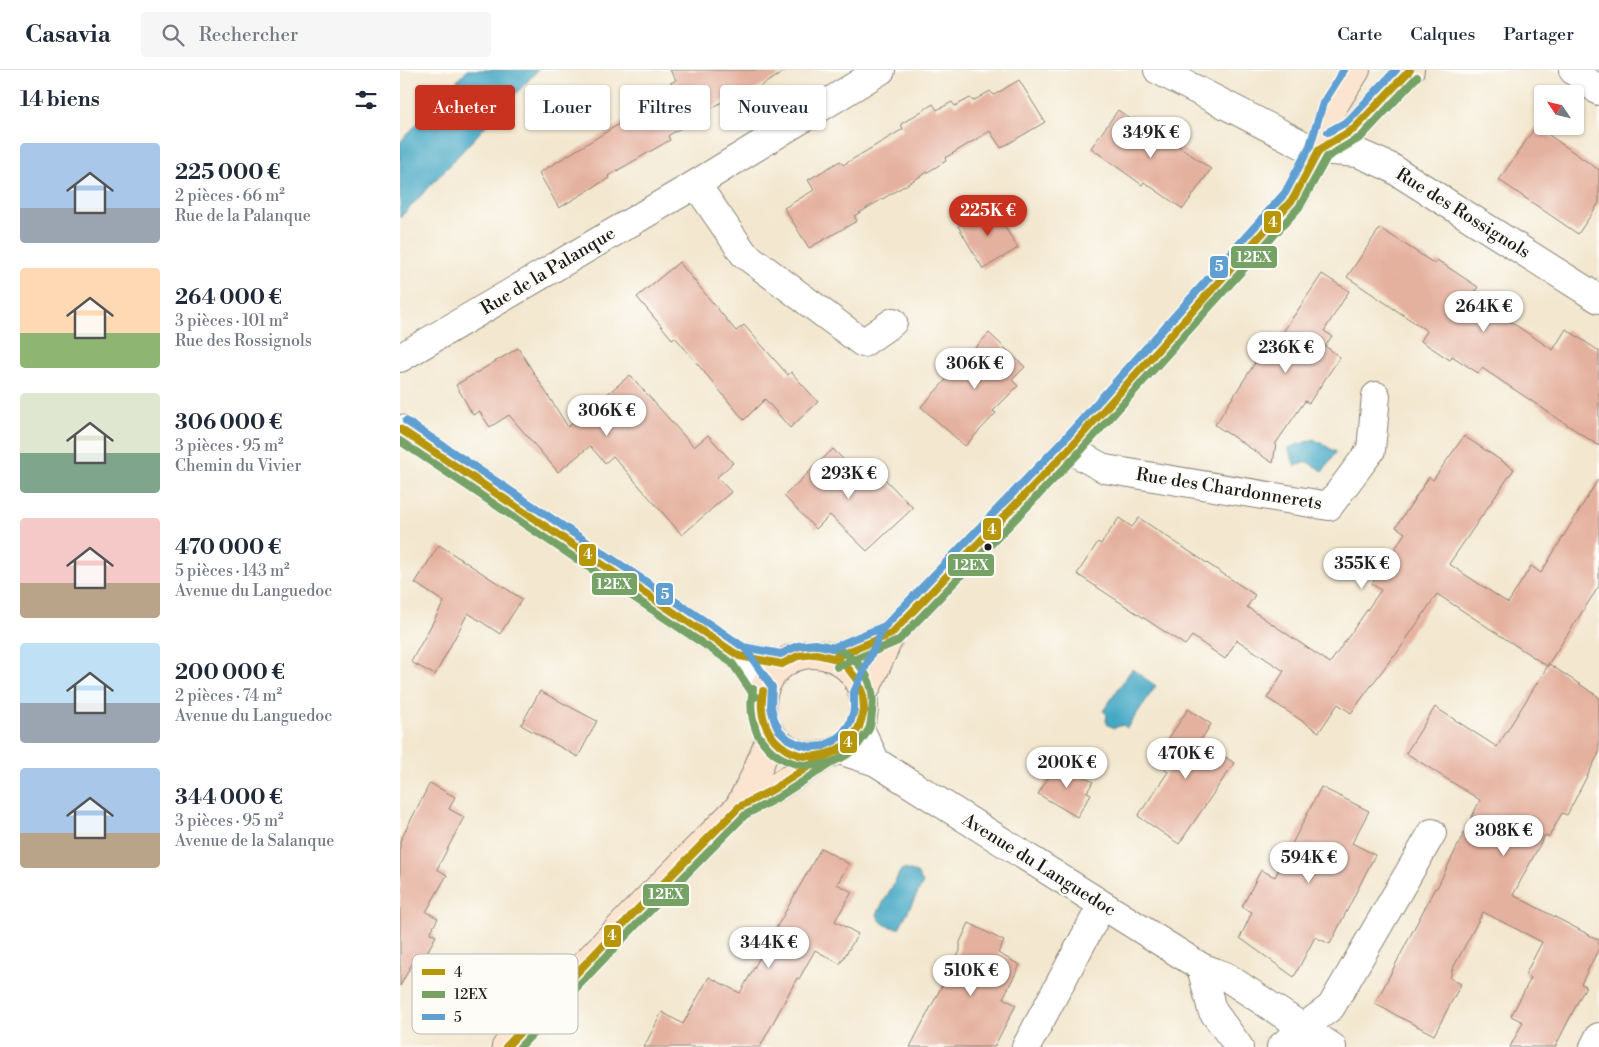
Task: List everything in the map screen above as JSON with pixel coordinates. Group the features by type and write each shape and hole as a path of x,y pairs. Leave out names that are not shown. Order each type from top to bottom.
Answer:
{"street":[{"name":"Rue de la Palanque","path":"400,358 696,184 881,70"},
{"path":"1158,70 1303,145 1319,150 1354,129 1410,70"},
{"path":"863,695 891,634 1069,449 1293,199 1319,150 1332,108 1356,70"},
{"path":"1573,70 1599,91"},
{"name":"Rue des Rossignols","path":"1319,150 1358,153 1390,167 1599,298"},
{"path":"696,184 744,254 863,343 894,322"},
{"name":"Rue des Chardonnerets","path":"1069,449 1105,468 1330,506 1371,450 1376,396"},
{"path":"400,429 739,656 763,691"},
{"path":"833,658 891,634"},
{"path":"739,807 772,790 832,753 851,740 859,727 864,711 863,695 857,680 848,667 833,658 816,654 798,656 782,664 770,676 763,691 761,707 764,722 771,736 782,747 795,754 810,757 832,753"},
{"path":"739,656 782,664"},
{"path":"859,727 876,762"},
{"path":"578,972 739,807 754,778 771,736"},
{"name":"Avenue du Languedoc","path":"832,753 876,762 1201,967 1225,976 1332,1047"},
{"path":"1281,1047 1331,1007 1432,833"},
{"path":"1026,1047 1102,905"},
{"path":"1201,967 1212,1010 1240,1047"},
{"path":"506,1047 518,1034"},
{"path":"1594,1047 1599,1037"}],"water":[{"path":"467,70 538,70 515,95 515,85 453,85"},
{"path":"415,126 415,130 482,130 400,218 400,142"},
{"path":"1314,439 1336,452 1323,471 1307,462 1295,466 1288,448"},
{"path":"1132,669 1156,686 1127,728 1123,725 1114,728 1108,725 1106,721 1107,714 1103,711"},
{"path":"904,869 917,873 923,883 899,928 892,927 882,923 877,914 901,870"}],"building":[{"path":"670,70 787,70 762,85 720,85 720,103 710,109 710,85 667,85 676,80"},
{"path":"1019,80 1045,122 1001,148 990,131 945,158 946,161 854,216 857,221 809,248 784,208 814,190 808,180 840,161 843,165 903,129 901,124 933,104 937,110 952,102 955,106 970,98 973,101 990,91 994,95"},
{"path":"1118,110 1144,129 1148,124 1211,169 1183,209 1144,182 1142,185 1091,148"},
{"path":"620,124 620,130 677,130 668,136 670,140 608,176 609,178 559,208 539,173"},
{"path":"1534,129 1534,135 1549,135 1599,170 1599,203 1578,234 1499,180"},
{"path":"991,205 1018,248 983,269 958,226"},
{"path":"1380,228 1435,264 1437,260 1478,287 1472,296 1553,350 1566,329 1599,351 1599,446 1482,368 1478,373 1452,356 1450,360 1421,341 1427,331 1347,277"},
{"path":"679,262 736,331 744,325 788,375 791,372 818,402 790,428 765,399 744,420 675,337 672,339 637,297"},
{"path":"1322,274 1349,291 1324,331 1332,336 1325,346 1340,357 1309,403 1305,401 1276,443 1273,463 1215,425 1260,355 1262,357 1266,351 1269,353"},
{"path":"989,333 1025,367 1012,380 1018,386 993,411 996,413 965,446 921,407"},
{"path":"518,348 568,427 630,375 694,447 708,435 733,463 717,477 731,492 682,535 613,456 605,463 590,446 558,472 509,415 490,427 479,411 473,415 456,385"},
{"path":"1464,436 1514,469 1449,564 1508,603 1531,566 1541,573 1599,478 1599,586 1547,666 1437,594 1395,656 1351,713 1338,704 1319,732 1267,698 1284,671 1237,640 1225,659 1192,636 1185,645 1077,574 1098,542 1101,544 1119,518 1132,527 1139,518 1255,595 1247,607 1330,663 1381,590 1372,584 1405,533 1396,527 1429,477 1433,480"},
{"path":"833,449 864,480 875,469 913,508 867,551 830,515 816,529 784,496"},
{"path":"439,545 522,599 500,634 468,613 435,675 411,662 444,602 415,583"},
{"path":"1549,664 1599,697 1599,753 1567,815 1562,813 1549,837 1545,835 1513,895 1599,940 1599,948 1581,984 1586,986 1555,1047 1510,1047 1523,1022 1511,1016 1531,978 1525,975 1542,942 1483,912 1452,970 1450,978 1461,984 1434,1035 1375,1004 1435,888 1437,888 1480,800 1406,753 1435,707 1497,747"},
{"path":"540,691 597,721 578,757 521,725"},
{"path":"1188,709 1211,724 1201,740 1234,763 1179,844 1138,816 1168,772 1163,768 1175,751 1165,744"},
{"path":"1059,761 1093,782 1087,792 1091,794 1077,817 1038,794"},
{"path":"430,783 455,797 449,809 464,817 437,869 447,875 426,912 438,918 430,933 436,936 426,954 412,954 412,964 400,986 400,841"},
{"path":"1321,787 1369,811 1352,843 1375,855 1330,944 1315,937 1294,977 1240,938 1252,912 1242,907 1261,870 1275,877"},
{"path":"821,848 849,864 837,884 852,892 835,921 858,934 840,964 815,950 799,979 797,978 760,1047 644,1047 662,1012 683,1024 709,977 740,993"},
{"path":"969,923 1004,941 998,953 1020,965 1003,998 1016,1005 994,1047 910,1047 960,951 960,942"}],"transit line":[{"name":"5","path":"406,421 745,648 772,687 771,707 779,730 788,739 798,744 811,747 823,746 834,741 850,723 854,710 854,692 883,628 1062,442 1285,193 1310,146 1323,103 1344,70"},
{"name":"5","path":"1328,132 1348,121 1396,70"},
{"name":"4","path":"833,658 891,634 1069,449 1293,199 1319,150 1354,129 1410,70"},
{"name":"12EX","path":"837,667 898,641 1076,456 1300,206 1327,157 1361,137 1417,77"},
{"name":"4","path":"400,429 739,656 782,664"},
{"name":"12EX","path":"400,441 732,663 755,697"},
{"name":"5","path":"720,631 743,647 781,654 797,646 816,644 832,648 885,626 901,609"},
{"name":"12EX","path":"753,689 753,720 759,737 774,753 786,761 814,765 828,763 841,758 853,750 868,731 873,704 872,690 864,671 854,660 831,647 806,645 790,649"},
{"name":"4","path":"578,972 739,807 772,790 825,756 839,750 851,740 859,727 864,711 863,695 857,680 847,667 833,658 816,654 798,656 782,664"},
{"name":"4","path":"763,691 762,710 766,727 775,740 787,750 801,755 817,756 834,751 850,741"},
{"name":"12EX","path":"578,986 745,815 777,798 830,764"},
{"name":"4","path":"506,1047 518,1034"},
{"name":"12EX","path":"520,1047 532,1034"}]}
